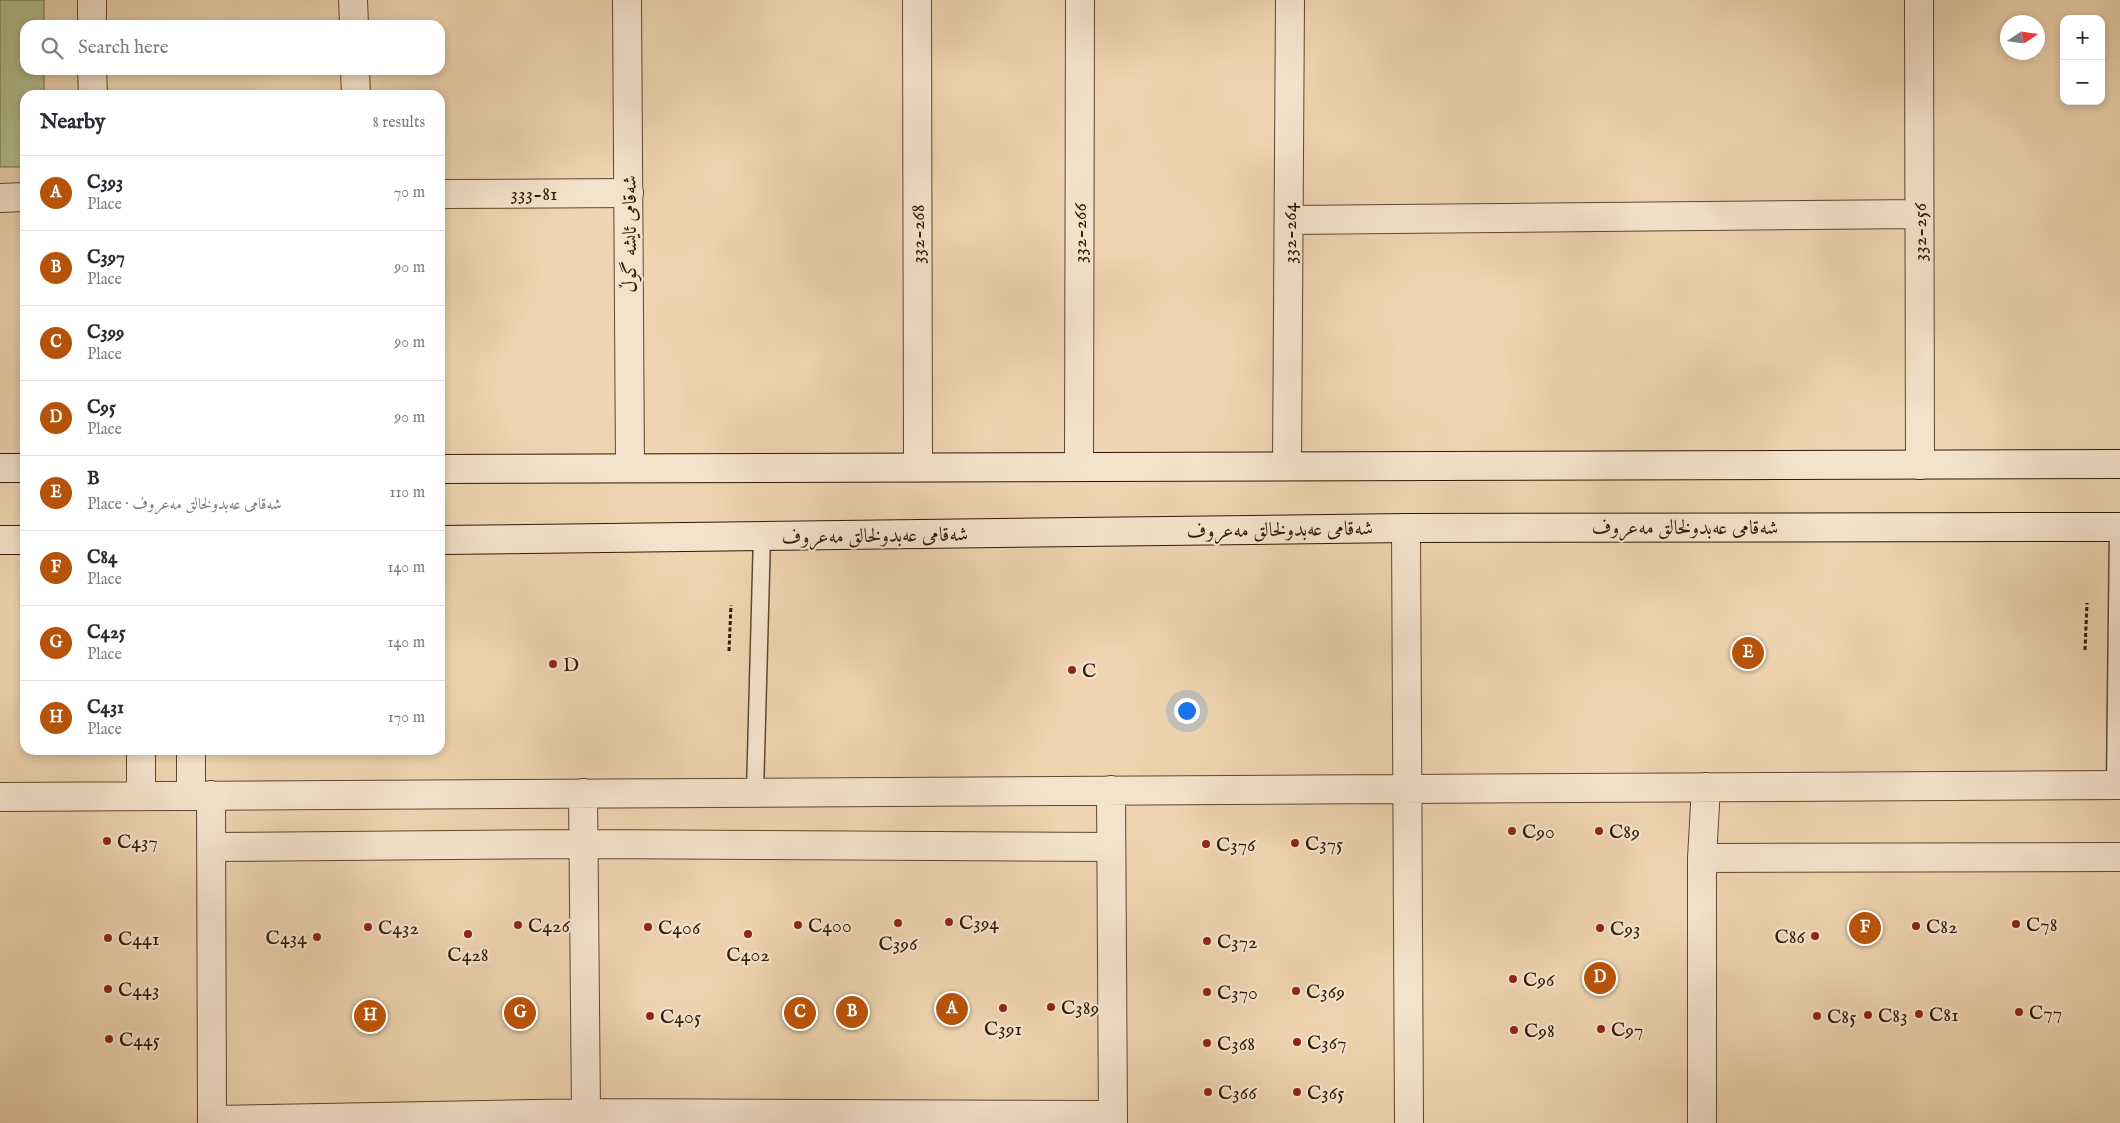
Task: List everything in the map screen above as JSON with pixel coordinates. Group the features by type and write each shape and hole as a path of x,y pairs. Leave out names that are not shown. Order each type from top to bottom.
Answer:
{"street":[{"path":"92,0 92,20"},
{"path":"353,0 354,20"},
{"name":"شەقامی ئایشە گوڵ","path":"627,0 630,468"},
{"name":"332-268","path":"917,0 918,467"},
{"name":"332-266","path":"1078,467 1080,0"},
{"name":"332-264","path":"1287,466 1290,0"},
{"name":"332-256","path":"1919,0 1920,465"},
{"path":"92,75 93,90"},
{"path":"355,75 356,90"},
{"name":"333-81","path":"445,194 628,193"},
{"path":"0,198 20,197"},
{"path":"1289,220 1920,214"},
{"path":"445,469 2120,464"},
{"path":"0,468 20,468"},
{"name":"شەقامی عەبدولخالق مەعروف","path":"445,540 1406,528 2119,527"},
{"path":"1406,528 1408,1123"},
{"path":"0,540 20,540"},
{"path":"141,755 141,796"},
{"path":"193,755 212,847 212,1122 586,1113 744,1118 1113,1119 1111,790"},
{"path":"0,797 2118,785"},
{"path":"1702,1123 1702,858 1706,787"},
{"path":"583,794 585,844 586,1113"},
{"path":"212,847 585,844 1111,847"},
{"path":"1702,858 2120,857"}],"lane":[{"path":"2118,785 2119,527"},
{"path":"755,792 762,536"}],"path":[{"path":"2085,650 2087,602"},
{"path":"729,651 731,605"}],"green space":[{"path":"0,0 44,0 44,20 20,20 20,75 44,75 44,90 20,90 20,167 0,167"}],"place":[{"name":"B","path":"1748,653"},
{"name":"D","path":"553,664"},
{"name":"C","path":"1072,670"},
{"name":"C90","path":"1512,831"},
{"name":"C89","path":"1599,831"},
{"name":"C437","path":"107,841"},
{"name":"C375","path":"1295,843"},
{"name":"C376","path":"1206,844"},
{"name":"C394","path":"949,922"},
{"name":"C396","path":"898,923"},
{"name":"C78","path":"2016,924"},
{"name":"C426","path":"518,925"},
{"name":"C400","path":"798,925"},
{"name":"C82","path":"1916,926"},
{"name":"C432","path":"368,927"},
{"name":"C406","path":"648,927"},
{"name":"C93","path":"1600,928"},
{"name":"C84","path":"1865,928"},
{"name":"C428","path":"468,934"},
{"name":"C402","path":"748,934"},
{"name":"C86","path":"1815,936"},
{"name":"C434","path":"317,937"},
{"name":"C441","path":"108,938"},
{"name":"C372","path":"1207,941"},
{"name":"C95","path":"1600,978"},
{"name":"C96","path":"1513,979"},
{"name":"C443","path":"108,989"},
{"name":"C369","path":"1296,991"},
{"name":"C370","path":"1207,992"},
{"name":"C389","path":"1051,1007"},
{"name":"C391","path":"1003,1008"},
{"name":"C393","path":"952,1009"},
{"name":"C397","path":"852,1012"},
{"name":"C77","path":"2019,1012"},
{"name":"C425","path":"520,1013"},
{"name":"C399","path":"800,1013"},
{"name":"C81","path":"1919,1014"},
{"name":"C83","path":"1868,1015"},
{"name":"C431","path":"370,1016"},
{"name":"C405","path":"650,1016"},
{"name":"C85","path":"1817,1016"},
{"name":"C97","path":"1601,1029"},
{"name":"C98","path":"1514,1030"},
{"name":"C445","path":"109,1039"},
{"name":"C367","path":"1297,1042"},
{"name":"C368","path":"1207,1043"},
{"name":"C366","path":"1208,1092"},
{"name":"C365","path":"1297,1092"}]}
